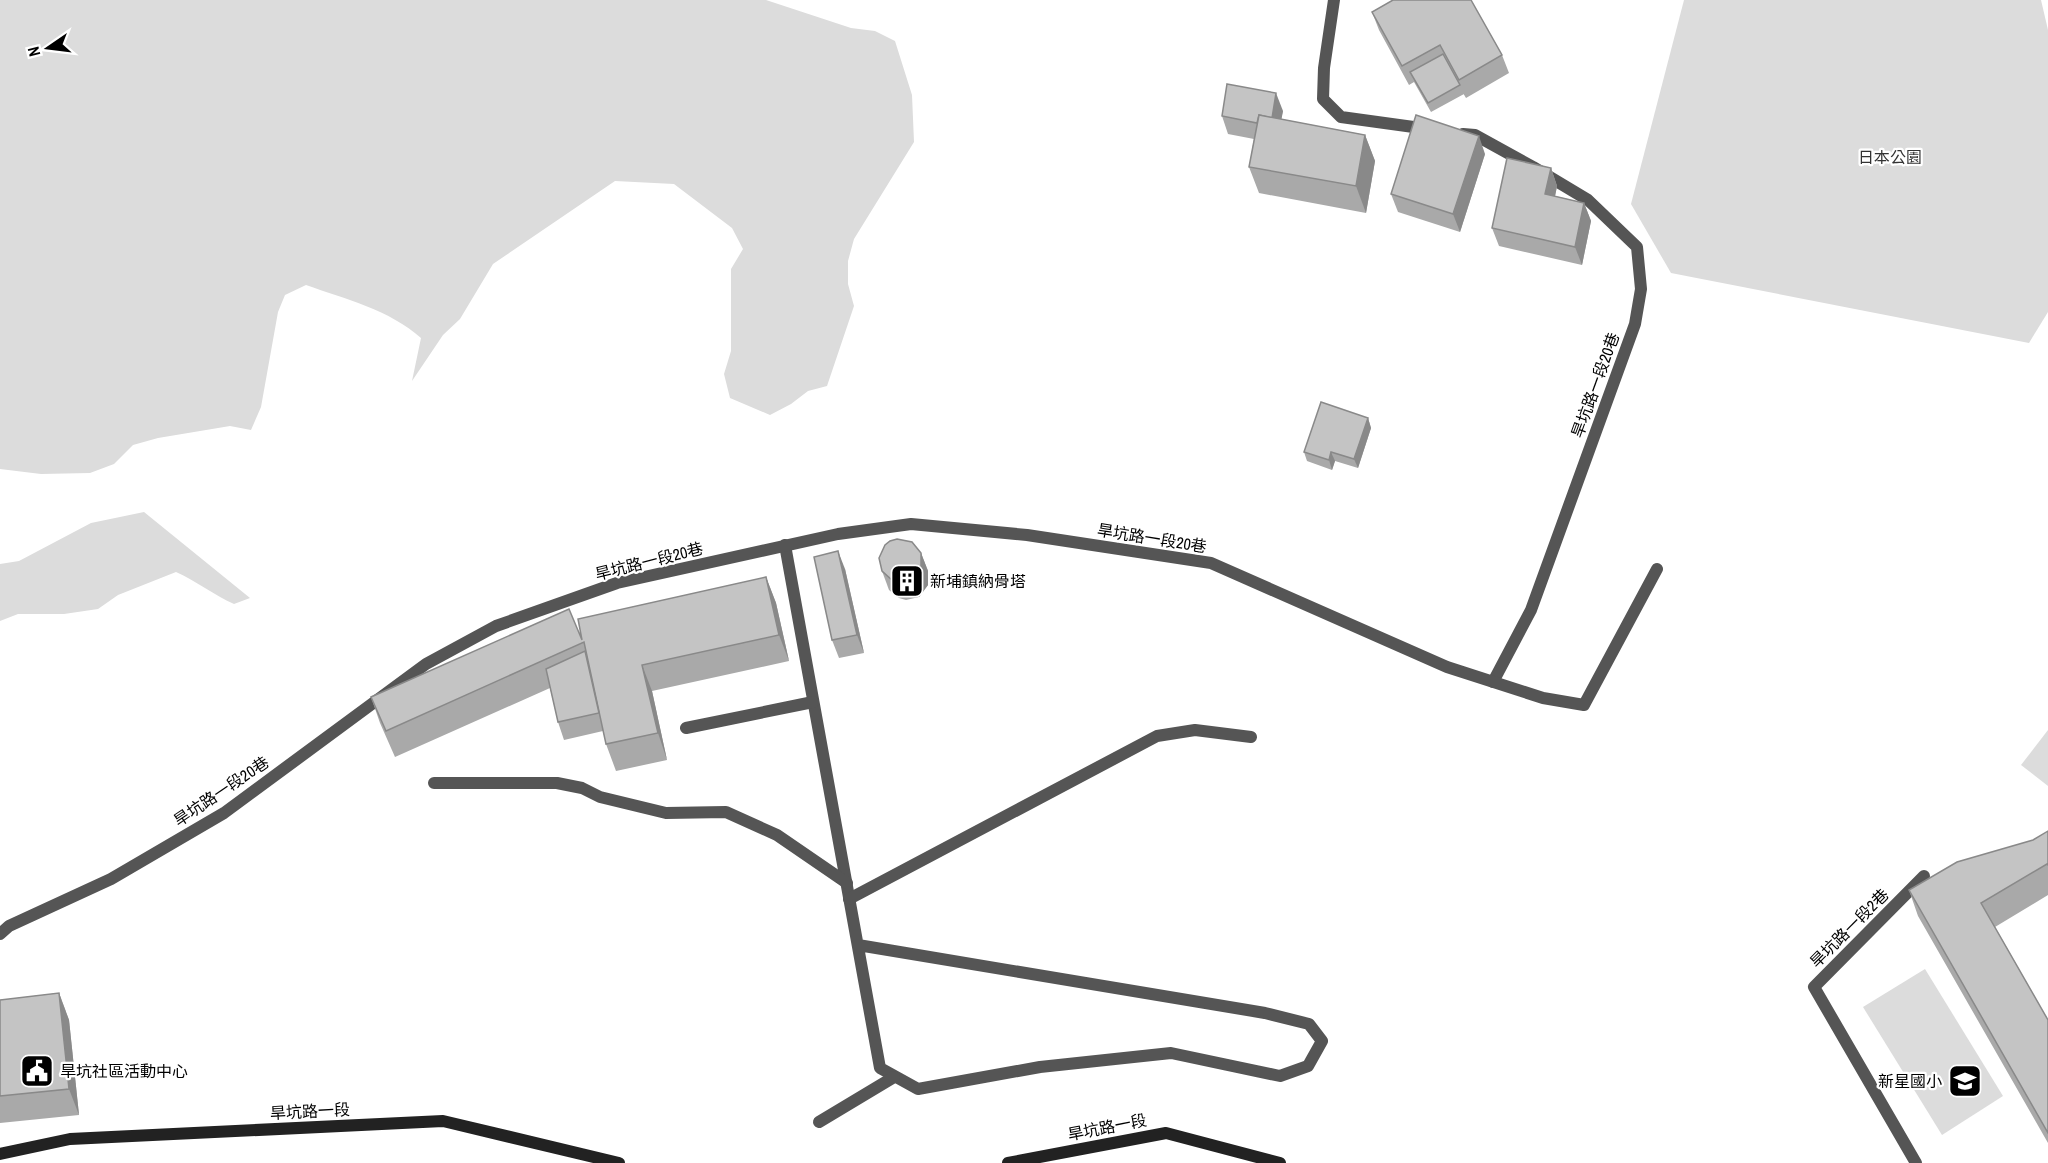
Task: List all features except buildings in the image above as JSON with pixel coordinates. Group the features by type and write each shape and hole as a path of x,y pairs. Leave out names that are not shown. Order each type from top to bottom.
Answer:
{"street":[{"name":"旱坑路一段","path":"0,1154 70,1139 443,1121 619,1163"},
{"name":"旱坑路一段","path":"1008,1163 1166,1132 1280,1163"}],"lane":[{"name":"旱坑路一段20巷","path":"0,934 9,926 111,879 224,813 426,664 496,626 617,583 838,534 911,524 1027,536 1211,563 1447,667 1493,682 1531,610 1635,324 1641,289 1637,247 1588,200 1475,135 1341,117 1323,99 1324,68 1334,0"},
{"path":"785,545 880,1068 918,1089 1040,1067 1171,1053 1280,1076 1308,1066 1322,1041 1309,1024 1264,1013 858,945"},
{"path":"1493,682 1543,698 1584,705 1657,569"},
{"path":"686,728 813,702"},
{"path":"849,899 1157,736 1195,730 1251,737"},
{"path":"434,783 557,783 582,788 600,797 666,813 726,812 777,836 847,883"},
{"name":"旱坑路一段2巷","path":"1916,1163 1814,987 1924,876"},
{"path":"819,1122 894,1077"}],"green space":[{"path":"0,0 766,0 851,28 875,31 895,41 912,95 914,142 854,239 848,261 848,284 854,306 827,386 808,391 791,404 770,415 730,398 724,374 731,351 731,269 743,249 732,228 674,184 615,181 493,264 460,319 443,335 412,381 421,338 409,328 381,313 306,285 285,295 278,312 261,407 251,430 230,426 158,438 133,445 114,464 90,473 41,474 0,469"},
{"name":"日本公園","path":"1684,0 2041,0 2048,30 2048,312 2029,343 1671,273 1631,204"},
{"path":"144,512 250,598 234,604 176,572 118,595 98,609 64,614 18,614 0,621 0,564 19,561 91,523"},
{"path":"2048,730 2048,786 2021,765"},
{"path":"1925,969 2003,1096 1942,1135 1863,1007"}],"place":[{"name":"新埔鎮納骨塔","path":"907,581"},
{"name":"旱坑社區活動中心","path":"37,1071"},
{"name":"新星國小","path":"1965,1081"}]}
